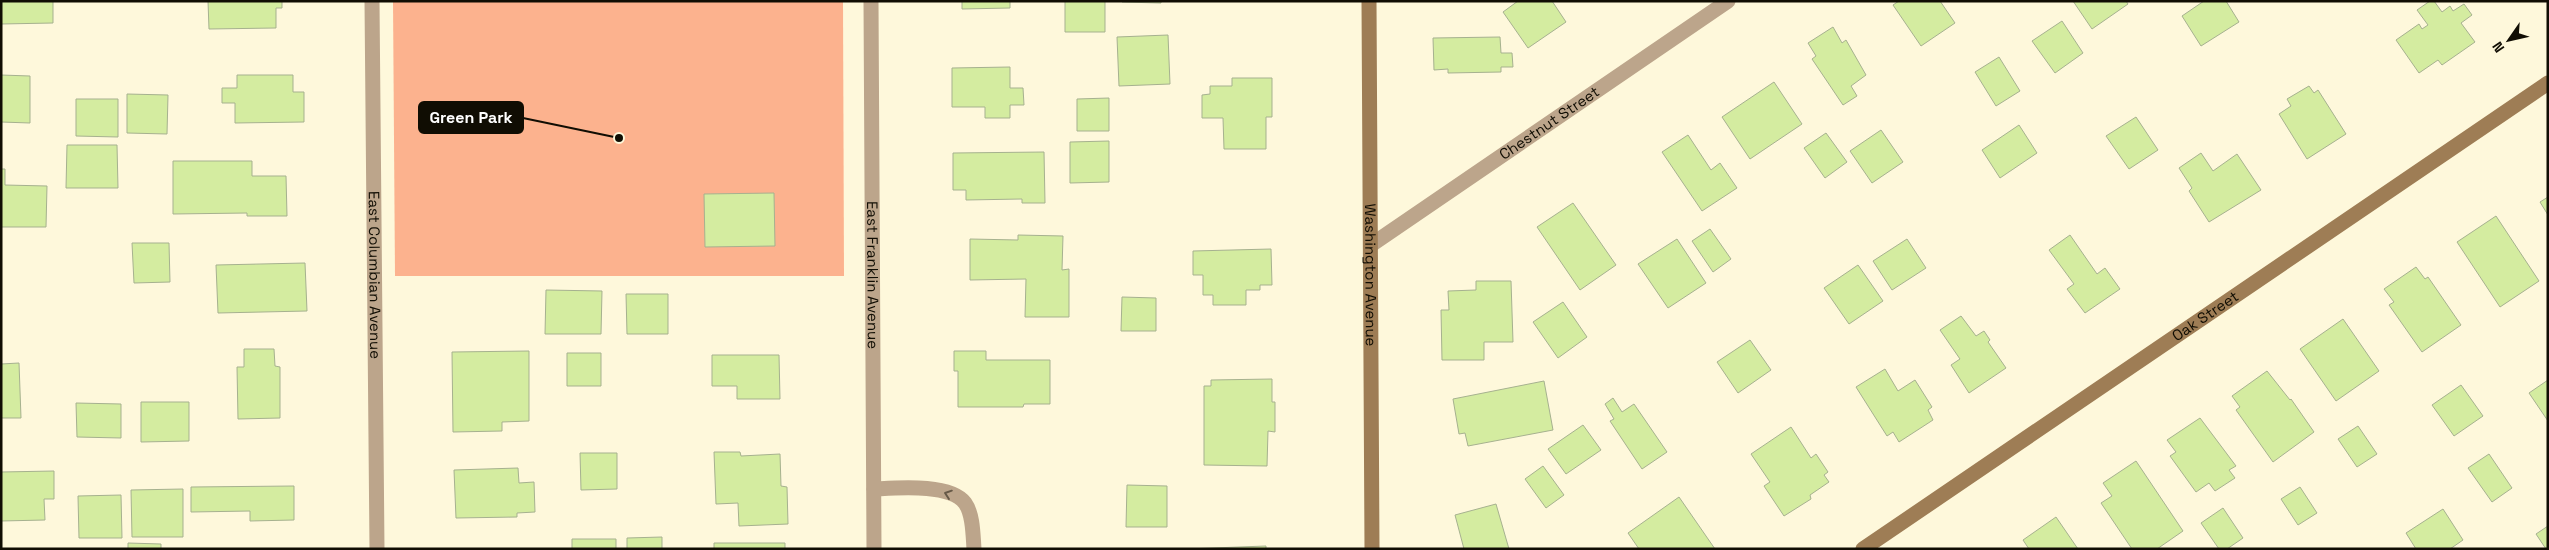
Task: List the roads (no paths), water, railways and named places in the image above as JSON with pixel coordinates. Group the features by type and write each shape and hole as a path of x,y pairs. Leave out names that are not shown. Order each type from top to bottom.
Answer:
{"street":[{"name":"East Columbian Avenue","path":"372,1 377,549"},
{"name":"East Franklin Avenue","path":"871,1 874,549"},
{"name":"Washington Avenue","path":"1369,1 1372,549"},
{"name":"Chestnut Street","path":"1371,245 1728,1"},
{"name":"Oak Street","path":"1862,549 2548,83"},
{"path":"874,489 925,488 953,494 964,502 970,517 974,549"}],"place":[{"name":"Green Park","path":"619,138"}]}
